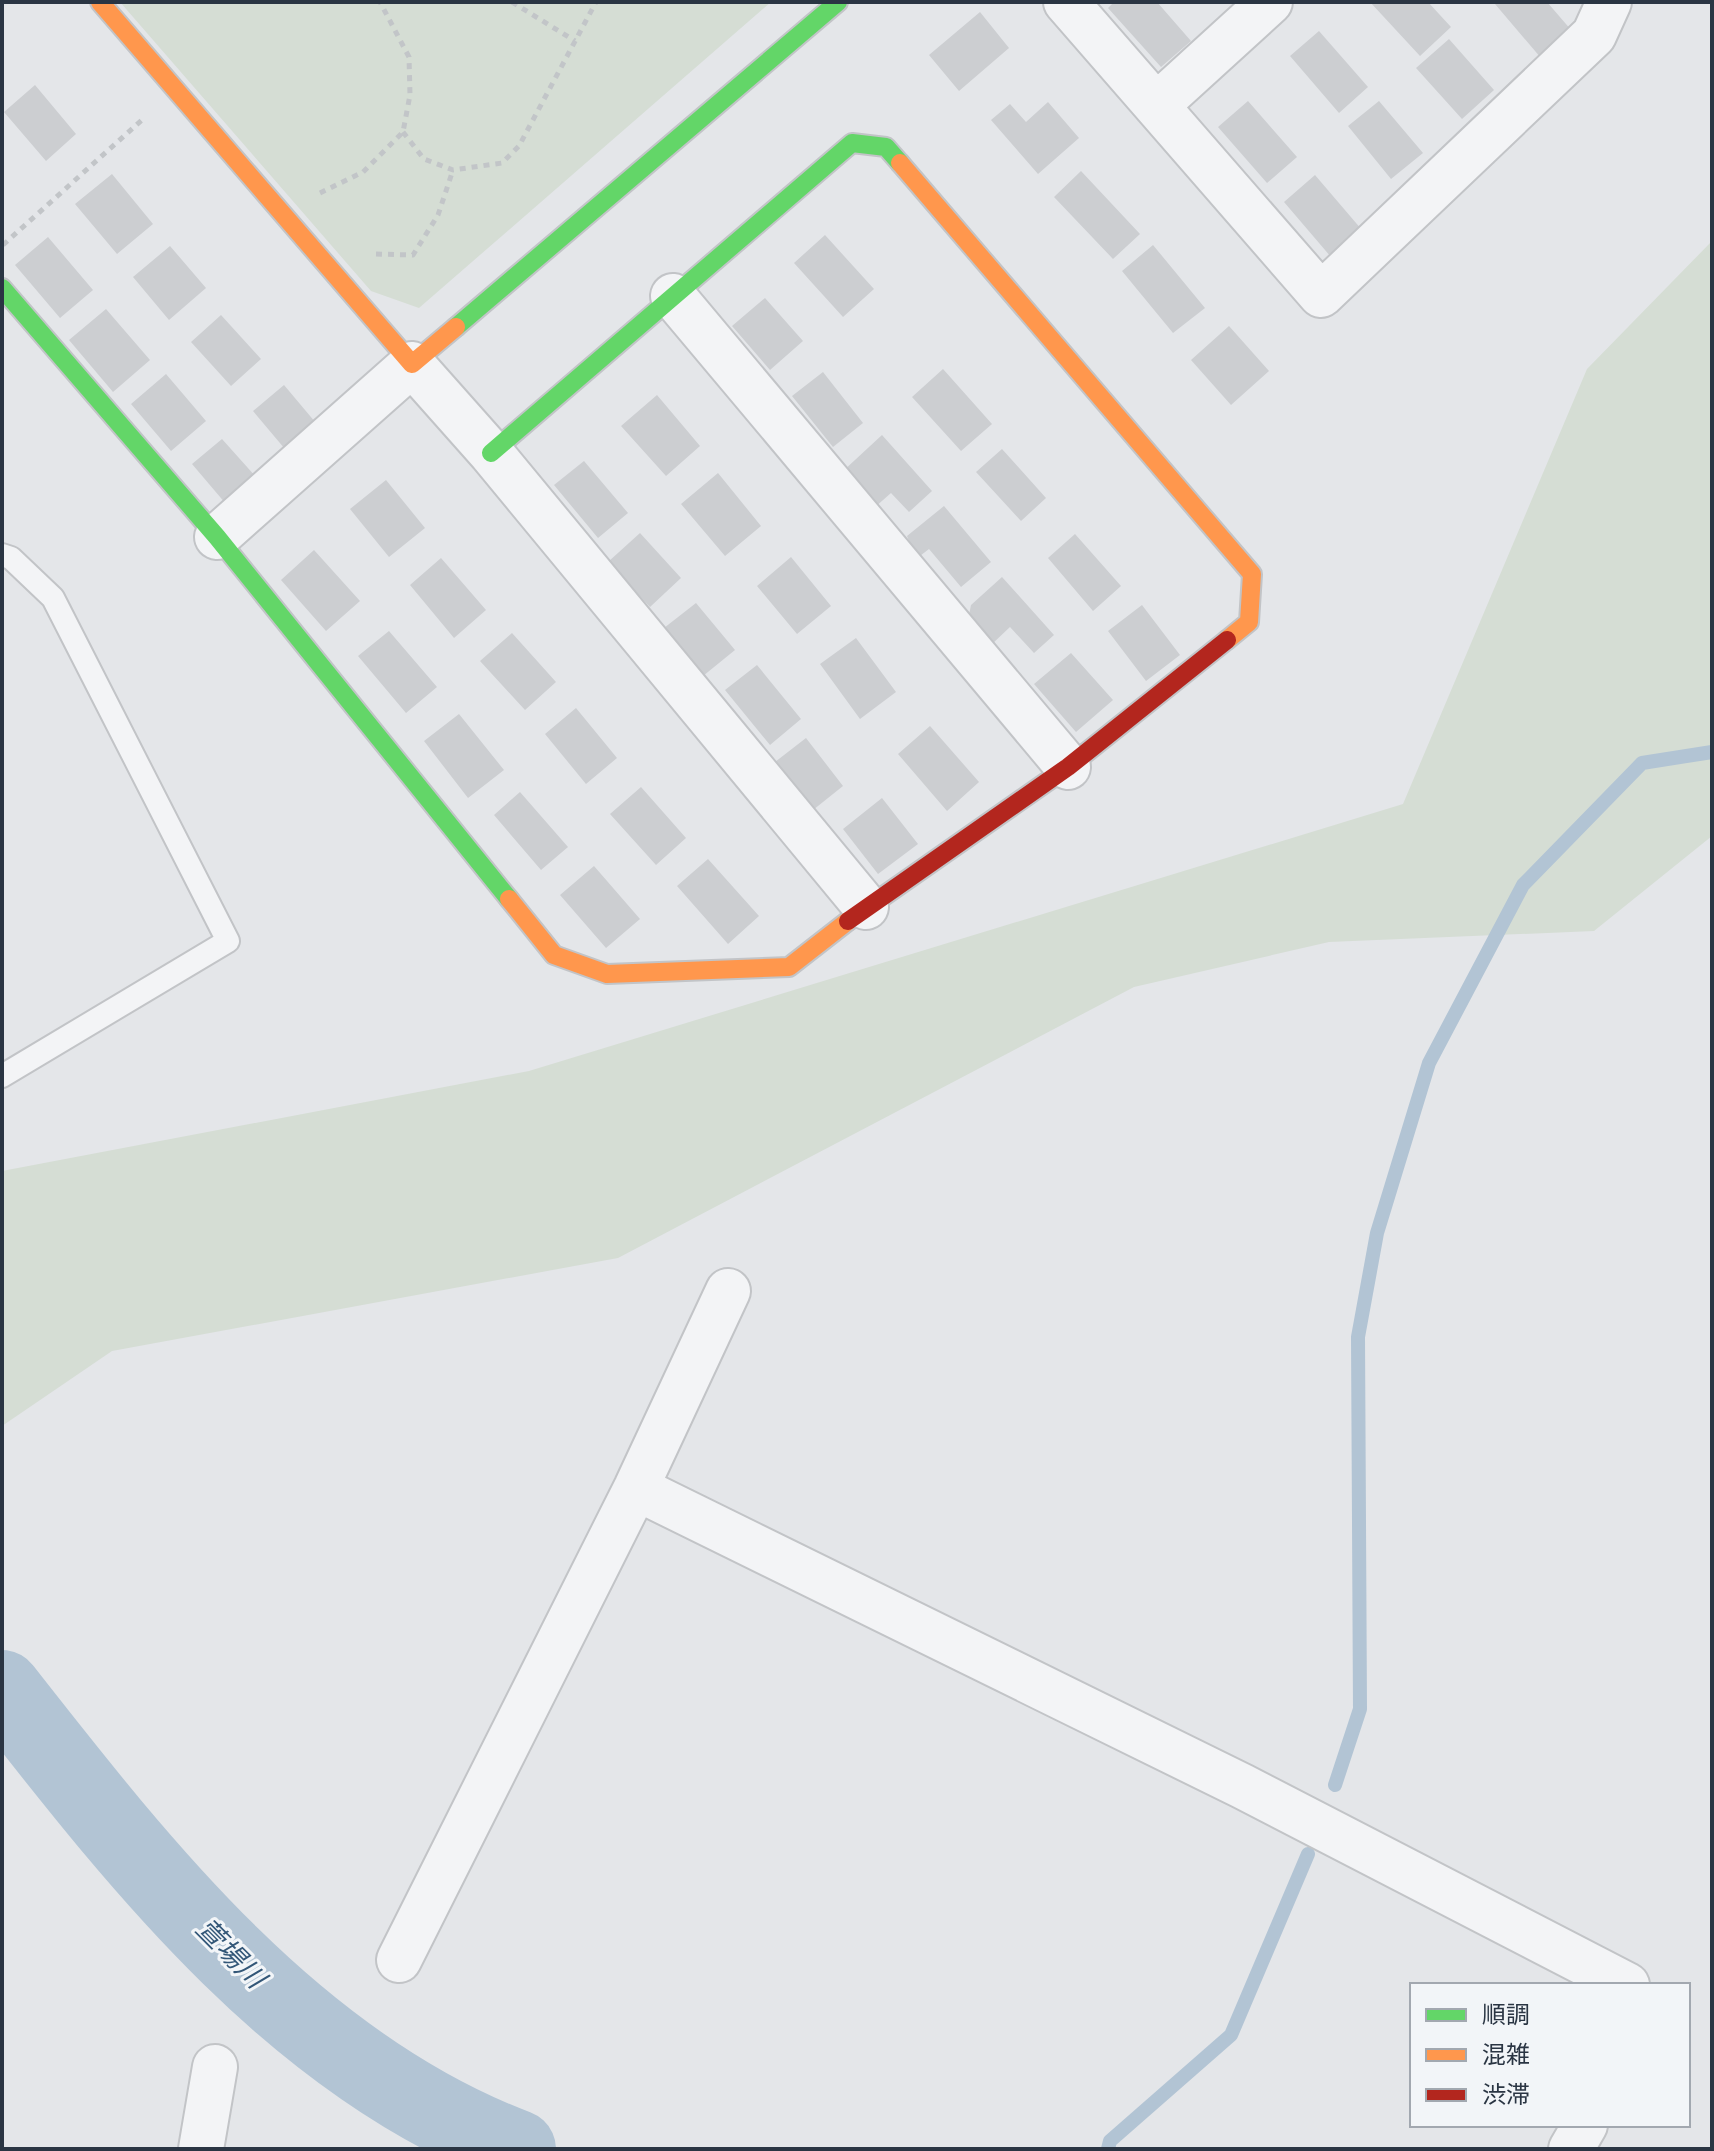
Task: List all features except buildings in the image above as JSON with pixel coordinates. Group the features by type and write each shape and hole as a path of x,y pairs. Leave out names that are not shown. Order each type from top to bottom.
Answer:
{"street":[{"path":"100,2 491,453 866,907"},
{"path":"217,537 412,364 838,2"},
{"path":"1066,2 1321,295 1594,35 1609,2"},
{"path":"1157,105 1270,2"},
{"path":"2,288 217,537 554,955 607,974 789,967 866,907 1068,767 1249,622 1252,574 886,147 852,143 491,453"},
{"path":"673,296 1068,767"},
{"path":"399,1960 636,1488 728,1291"},
{"path":"636,1488 1242,1786 1623,1983"},
{"path":"201,2149 215,2067"},
{"path":"1571,2149 1584,2127"}],"lane":[{"path":"2,555 11,558 53,598 228,941 2,1076"}],"path":[{"path":"324,206 314,196 363,172 403,132 410,95 409,57 380,2"},
{"path":"512,2 575,41"},
{"path":"403,132 424,159 453,170 502,163 519,146 596,2"},
{"path":"2,245 176,90"},
{"path":"366,245 377,254 413,255 438,215 453,170"}],"shaded area":[{"path":"120,2 771,2 419,308 371,291"},
{"path":"1712,241 1712,836 1594,931 1329,942 1134,987 618,1258 112,1351 2,1426 2,1171 529,1071 1403,804 1587,369"}],"waterway":[{"path":"1335,1785 1360,1709 1358,1337 1377,1233 1429,1063 1523,885 1642,763 1712,752"},
{"name":"萱場川","path":"2,1689 169,1892 230,1955 295,2014 364,2067 437,2113 517,2149"},
{"path":"1108,2149 1110,2141 1231,2035 1308,1854"}],"traffic: fast":[{"path":"456,327 838,2"},
{"path":"491,453 852,143 886,147 900,163"},
{"path":"2,288 217,537 509,899"}],"traffic: slow":[{"path":"100,2 412,364 456,327"},
{"path":"900,163 1252,574 1249,622 1227,640"},
{"path":"509,899 554,955 607,974 789,967 848,921"}],"traffic: jam":[{"path":"848,921 1068,767 1227,640"}]}
